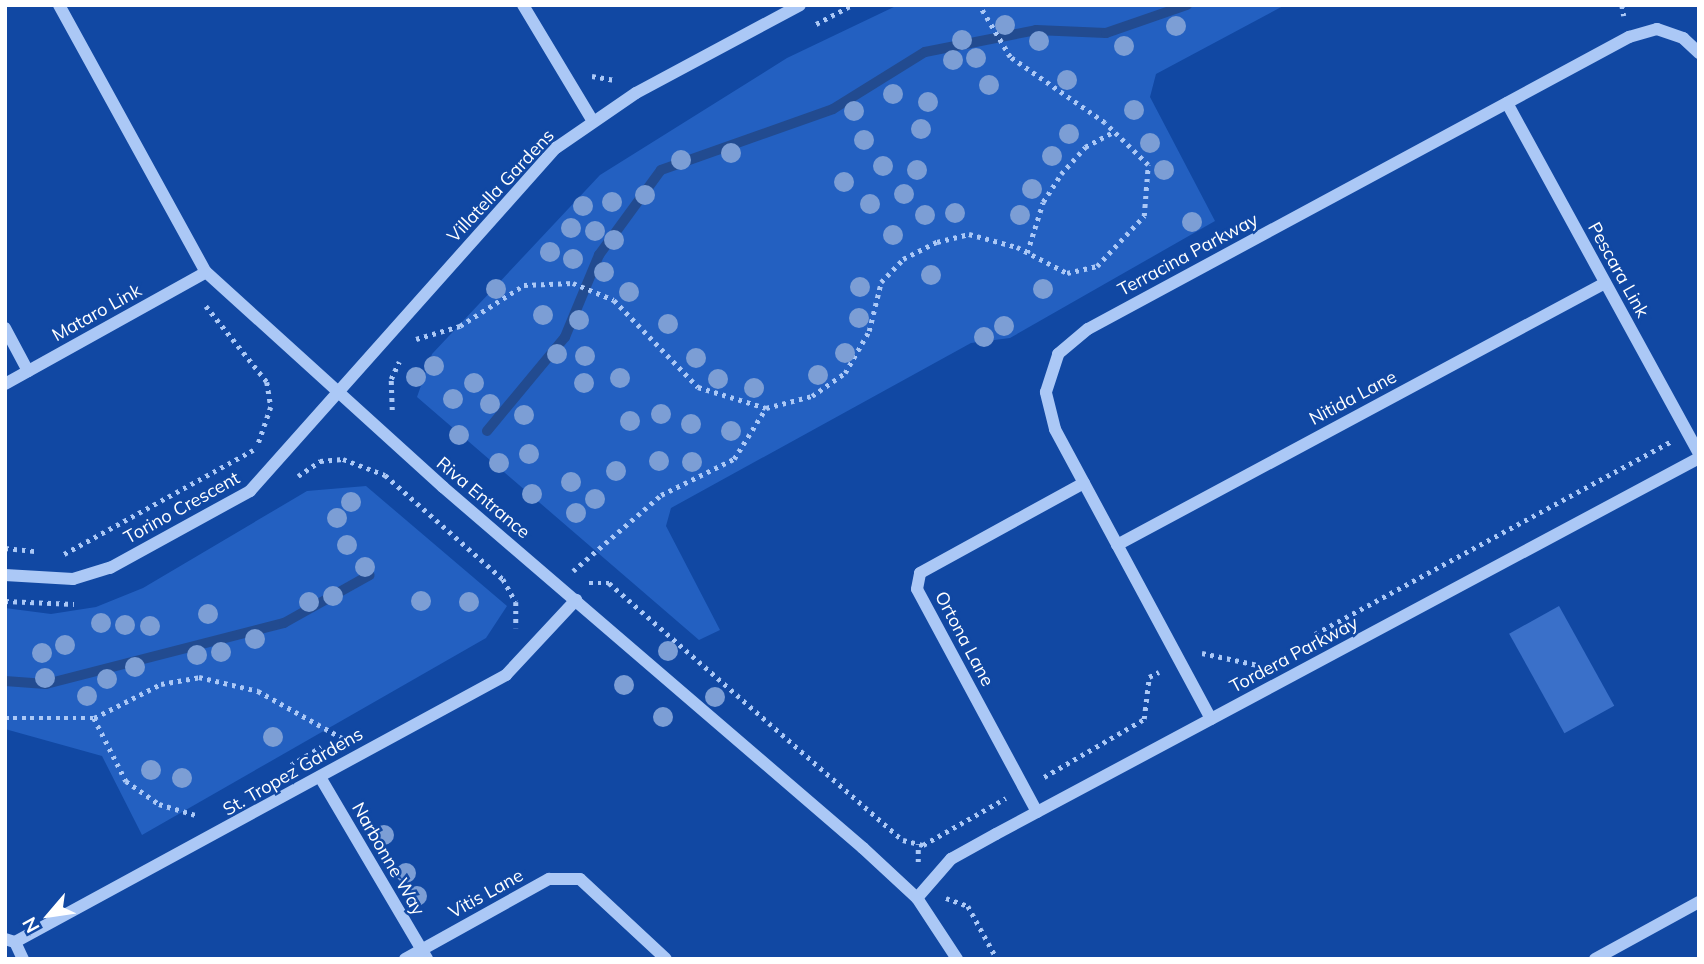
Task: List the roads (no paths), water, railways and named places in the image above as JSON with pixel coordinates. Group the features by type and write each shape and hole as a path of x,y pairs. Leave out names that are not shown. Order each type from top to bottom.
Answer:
{"street":[{"name":"Riva Entrance","path":"59,5 206,272 338,394 917,898 957,959"},
{"path":"523,5 592,120"},
{"name":"Villatella Gardens","path":"338,394 556,148 592,120 800,5"},
{"name":"Terracina Parkway","path":"1211,719 1055,429 1046,392 1058,354 1072,338 1629,37 1657,29 1683,37 1699,53"},
{"name":"Pescara Link","path":"1507,103 1699,453"},
{"name":"Mataro Link","path":"5,384 206,272"},
{"name":"Nitida Lane","path":"1117,545 1605,283"},
{"path":"5,328 28,371"},
{"name":"Torino Crescent","path":"5,575 73,579 110,568 202,518 250,491 338,394"},
{"name":"Tordera Parkway","path":"917,898 951,859 1699,458"},
{"name":"Ortona Lane","path":"1037,812 917,589 920,573 1084,483"},
{"name":"St. Tropez Gardens","path":"10,941 233,827 320,776 506,675 576,600"},
{"name":"Narbonne Way","path":"320,776 424,954"},
{"name":"Vitis Lane","path":"405,959 424,954 549,879 579,879 666,959"},
{"path":"1595,959 1699,902"},
{"path":"10,941 23,959"}],"waterway":[{"path":"487,431 565,337 599,255 661,170 833,109 925,52 1036,30 1106,33 1187,5"},
{"path":"5,681 46,684 284,623 370,575"}]}
